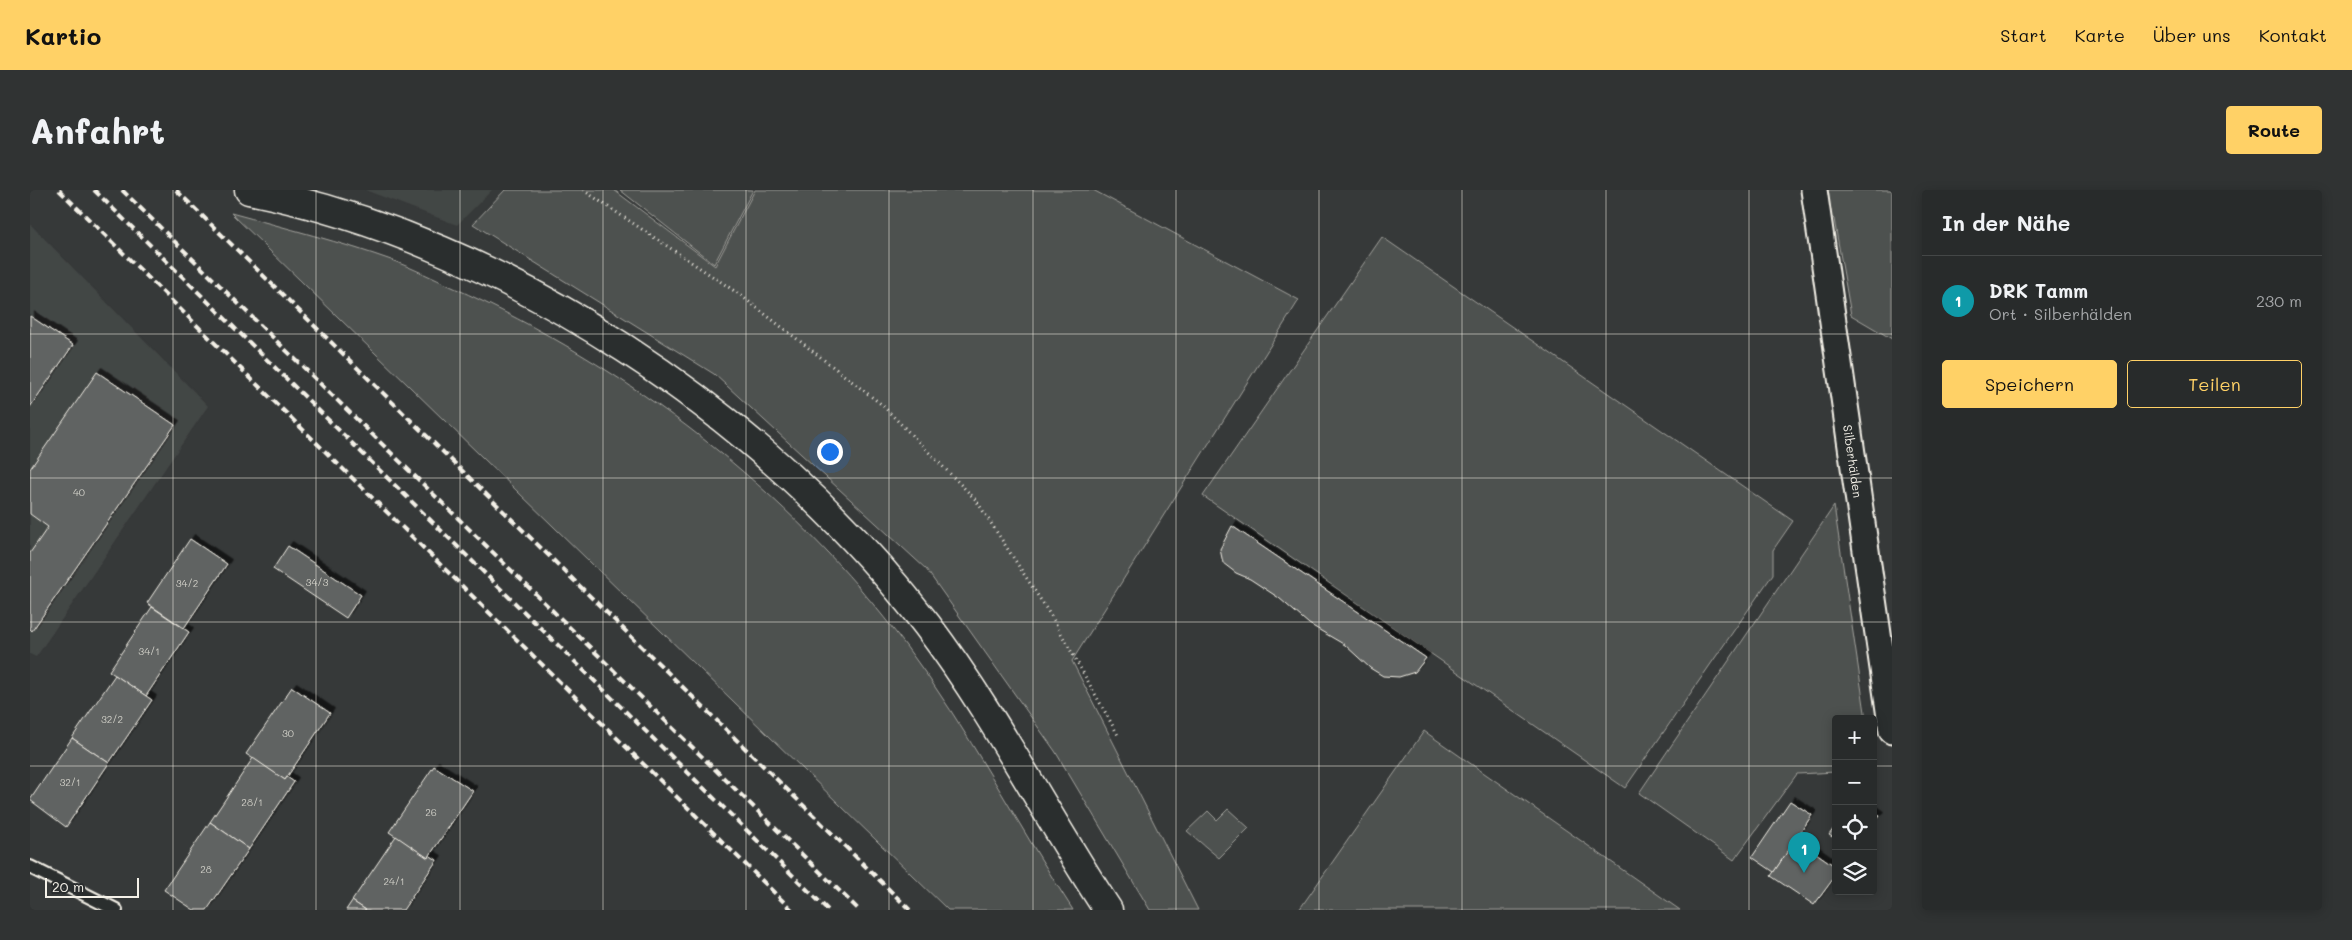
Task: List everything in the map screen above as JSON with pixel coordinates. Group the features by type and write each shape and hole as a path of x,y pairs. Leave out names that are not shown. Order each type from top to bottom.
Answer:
{"main road":[{"path":"260,192 328,209 410,237 518,286 624,348 679,385 783,468 838,522 881,569 927,625 1008,744 1108,910"}],"street":[{"name":"Silberhälden","path":"1814,190 1892,731"}],"lane":[{"path":"30,867 116,910"}],"path":[{"path":"583,190 740,294 882,404 970,493 1053,619 1118,735"}],"shaded area":[{"path":"365,190 492,190 457,225"},
{"path":"505,190 614,190 715,266 755,190 1093,190 1299,300 1072,661 1198,910 1150,910 1055,751 926,569 714,374 473,224"},
{"path":"620,190 753,190 714,264"},
{"path":"1814,190 1892,190 1892,339 1851,315 1834,219 1816,204"},
{"path":"231,213 374,254 401,264 517,319 581,354 642,394 701,438 758,485 811,535 860,589 906,646 951,710 1073,910 948,910"},
{"path":"30,224 208,406 36,657 30,654"},
{"path":"1382,237 1793,521 1773,550 1773,574 1625,788 1203,496"},
{"path":"1834,506 1865,715 1832,715 1832,772 1797,774 1734,860 1639,793"},
{"path":"1424,731 1680,910 1299,910"},
{"path":"1228,809 1249,828 1219,858 1187,831 1208,811 1217,820"}],"building":[{"path":"30,316 73,345 30,407"},
{"path":"97,372 175,425 32,631 30,629 30,553 48,527 30,514 30,469"},
{"path":"1232,526 1426,658 1415,672 1399,677 1383,676 1370,668 1345,645 1309,624 1279,598 1250,579 1236,573 1223,563 1220,549"},
{"path":"190,539 227,564 184,628 147,603"},
{"path":"288,546 361,595 346,618 273,569"},
{"path":"152,607 189,632 146,696 109,671"},
{"path":"115,675 152,700 109,763 72,738"},
{"path":"292,687 330,713 285,780 246,754"},
{"path":"72,738 109,763 66,827 30,800"},
{"path":"253,758 285,780 287,777 294,782 249,849 210,822"},
{"path":"434,766 473,791 428,858 389,832"},
{"path":"1790,801 1812,815 1774,872 1752,857"},
{"path":"210,822 249,849 207,910 194,910 164,890"},
{"path":"396,836 428,858 429,855 437,860 403,910 366,910 352,901"},
{"path":"1796,839 1832,864 1832,880 1814,905 1771,876"},
{"path":"352,901 366,910 346,910"}],"railway":[{"path":"59,190 792,910"},
{"path":"94,190 828,910"},
{"path":"122,190 859,910"},
{"path":"176,190 910,910"}],"place":[{"name":"DRK Tamm","path":"1804,873"}]}
